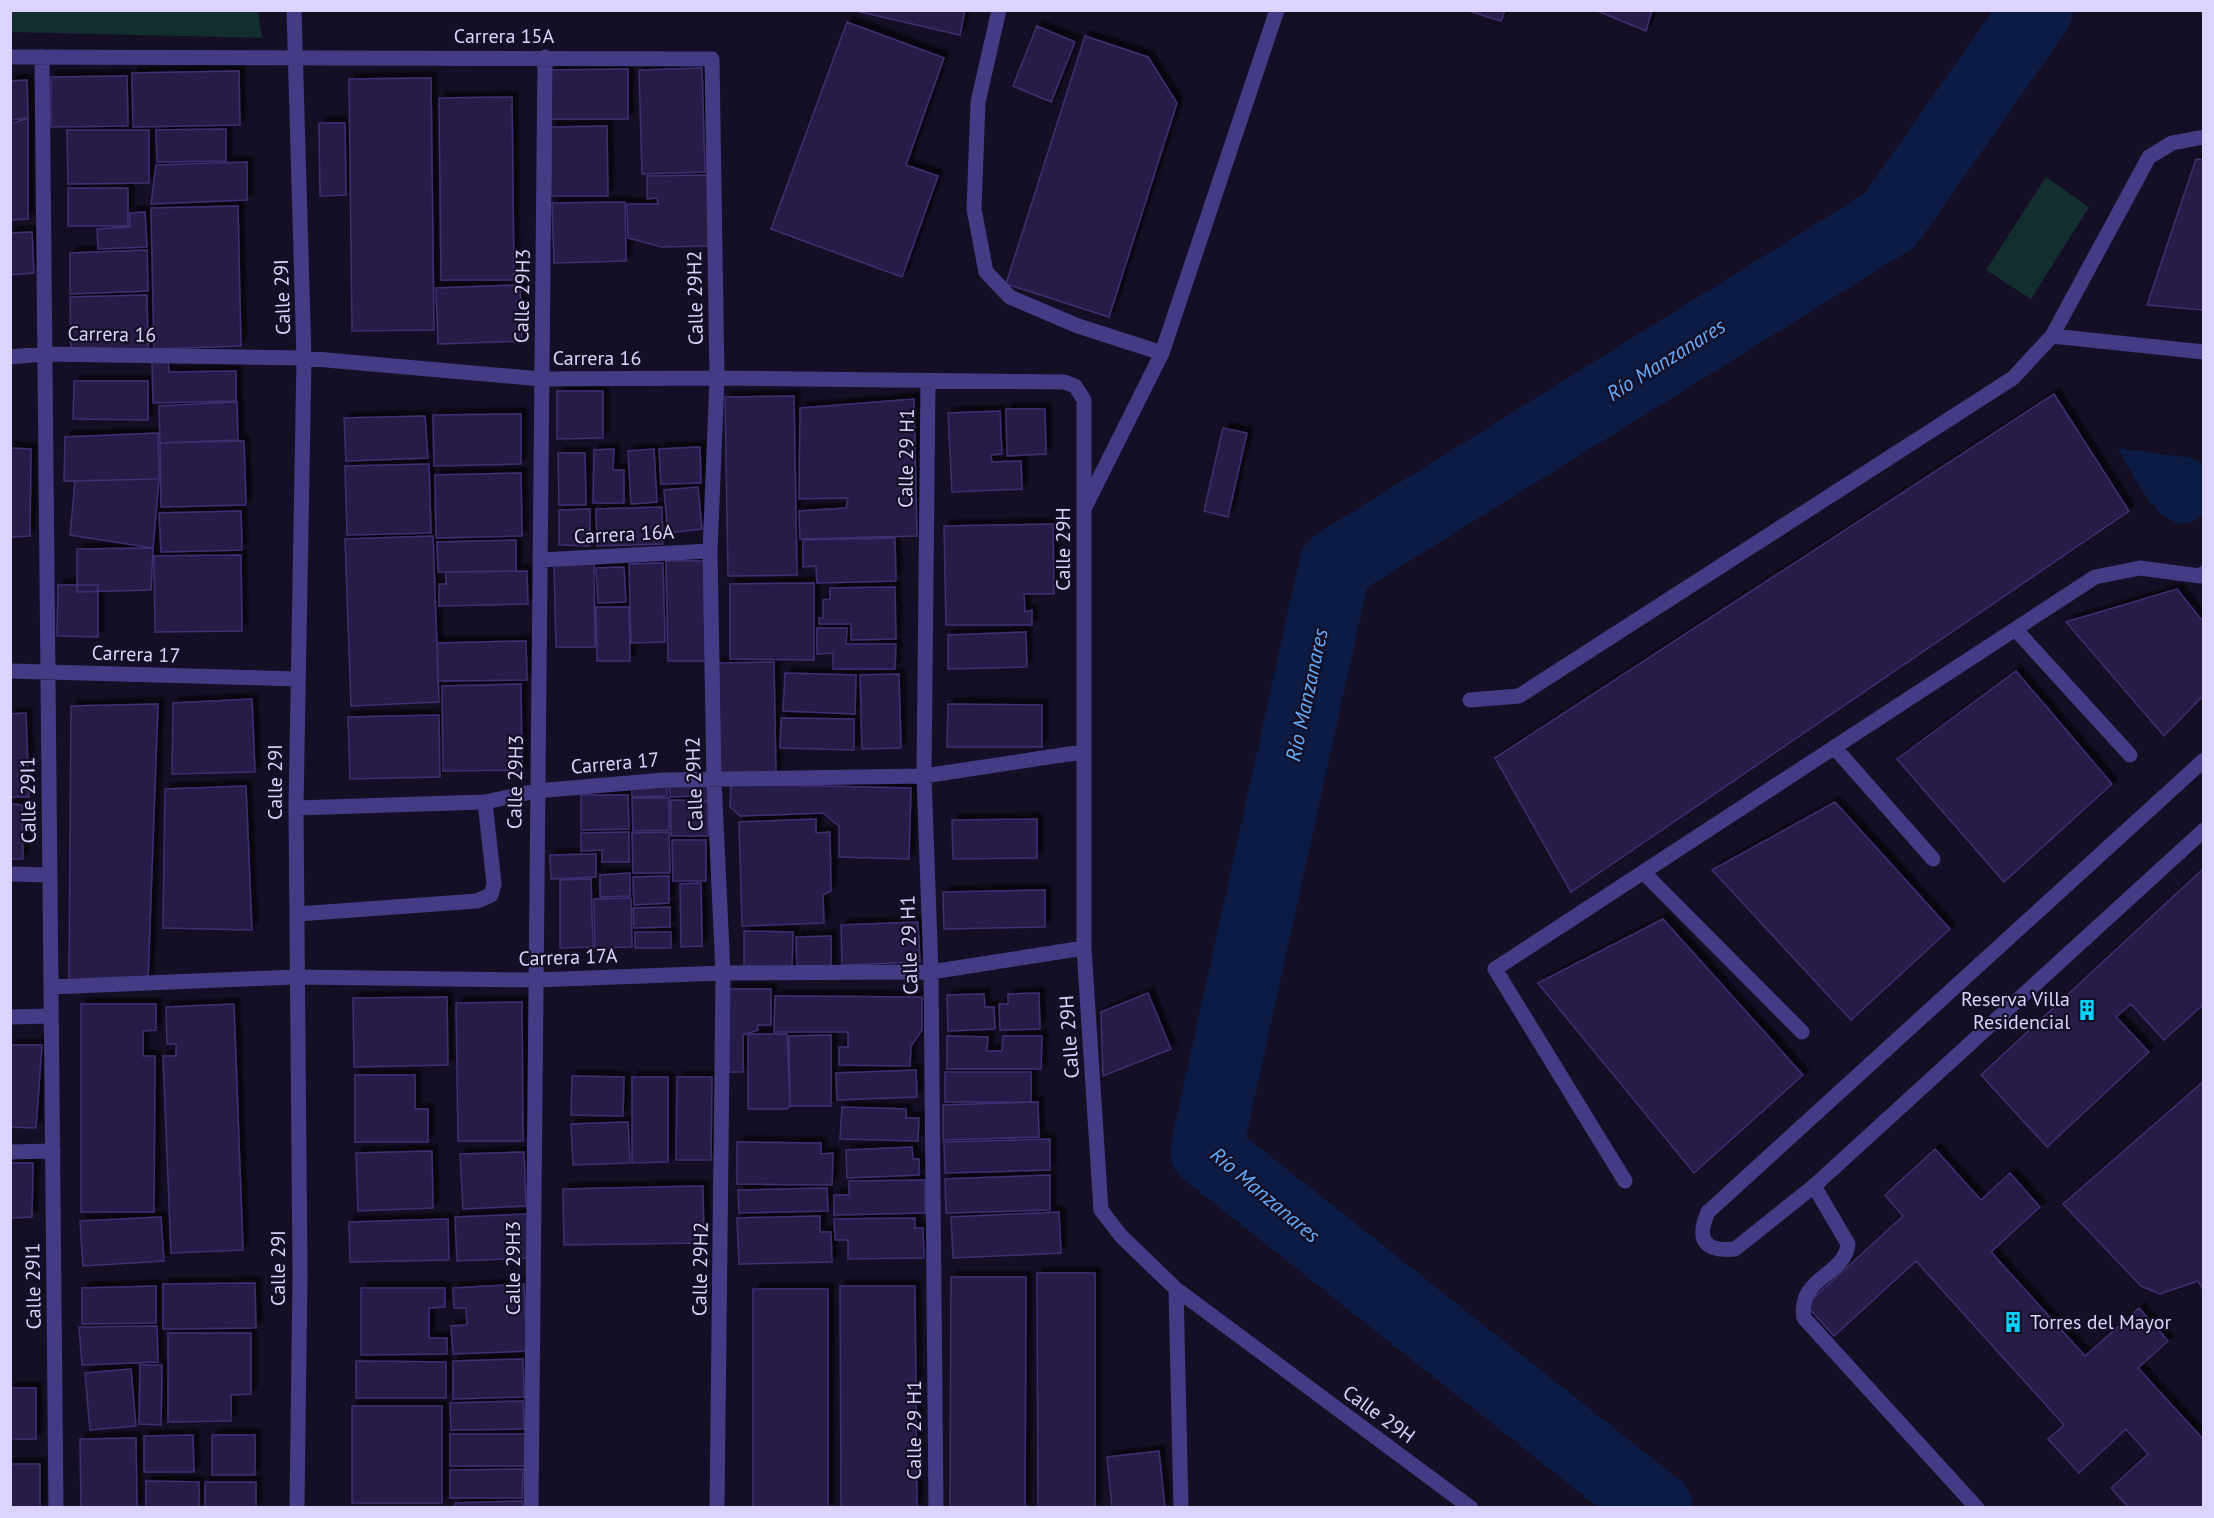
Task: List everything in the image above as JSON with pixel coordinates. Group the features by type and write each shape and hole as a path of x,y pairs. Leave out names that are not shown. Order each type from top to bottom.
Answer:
{"street":[{"path":"294,10 295,57"},
{"path":"999,10 978,102 974,209 986,272 1010,297 1078,326 1162,353"},
{"path":"1084,510 1162,353 1277,10"},
{"name":"Carrera 15A","path":"10,57 712,59"},
{"name":"Calle 29I1","path":"42,57 56,1508"},
{"name":"Calle 29I","path":"295,57 304,358 296,808 298,914 295,977 300,1274 297,1508"},
{"name":"Calle 29H3","path":"531,1508 536,791 545,57"},
{"name":"Calle 29H2","path":"712,59 717,378 710,551 714,779 723,973 717,1508"},
{"path":"1470,700 1519,696 2013,378 2052,336 2149,157 2172,142 2204,137"},
{"path":"2052,336 2204,352"},
{"name":"Carrera 16","path":"10,357 44,354 304,358 542,379 717,378 1064,382 1075,386"},
{"name":"Calle 29 H1","path":"928,381 924,776 931,972 936,1508"},
{"name":"Calle 29H","path":"1075,386 1084,400 1082,752 1084,948 1101,1210 1121,1236 1176,1290 1471,1508"},
{"name":"Carrera 16A","path":"540,560 710,551"},
{"path":"1625,1181 1495,969 2096,577 2140,568 2202,576"},
{"path":"2016,630 2130,755"},
{"name":"Carrera 17","path":"10,671 297,679"},
{"path":"1834,747 1933,859"},
{"name":"Carrera 17","path":"296,808 485,802 536,791 714,779 924,776 1082,752"},
{"path":"2204,760 1708,1212 1701,1228 1704,1240 1710,1247 1720,1251 1735,1249 1814,1186 2204,830"},
{"path":"298,914 477,902 491,895 494,884 485,802"},
{"path":"1643,872 1802,1032"},
{"path":"10,874 50,875"},
{"name":"Carrera 17A","path":"51,987 295,977 535,980 723,973 931,972 1084,948"},
{"path":"10,1017 51,1016"},
{"path":"10,1152 53,1151"},
{"path":"1814,1186 1848,1244 1843,1258 1808,1291 1803,1300 1804,1318 1977,1508"},
{"path":"1176,1290 1181,1508"}],"green space":[{"path":"11,11 258,11 262,38 11,32"},
{"path":"2046,177 2089,207 2031,299 1986,270"}],"water":[{"path":"2118,448 2191,458 2203,465 2203,514 2189,523 2176,522 2163,516 2141,489"}],"building":[{"path":"852,10 965,10 960,35"},
{"path":"1466,10 1505,10 1501,21"},
{"path":"1595,10 1652,10 1646,31"},
{"path":"847,22 944,58 906,165 938,176 902,277 771,229"},
{"path":"1037,26 1075,42 1051,102 1013,86"},
{"path":"1085,36 1148,57 1177,103 1109,317 1006,284"},
{"path":"702,68 705,172 642,174 639,70"},
{"path":"628,69 628,119 550,119 550,70"},
{"path":"239,71 240,125 133,127 132,73"},
{"path":"127,76 128,126 51,127 51,77"},
{"path":"431,78 434,330 352,331 349,79"},
{"path":"27,80 28,118 10,120 10,81"},
{"path":"512,97 514,280 441,280 439,98"},
{"path":"28,118 28,219 10,220 10,124"},
{"path":"319,123 345,123 346,195 320,196"},
{"path":"607,126 608,196 551,196 551,127"},
{"path":"226,129 226,161 157,162 156,130"},
{"path":"67,130 149,130 149,183 68,184"},
{"path":"2196,159 2204,160 2204,310 2147,305"},
{"path":"247,162 247,200 151,204 156,165"},
{"path":"709,175 710,246 662,247 628,238 627,204 658,204 657,198 647,199 647,176"},
{"path":"68,188 128,188 128,226 68,226"},
{"path":"625,202 626,261 554,263 552,203"},
{"path":"238,206 241,346 154,349 151,208"},
{"path":"145,212 147,247 98,249 97,229 130,227 130,213"},
{"path":"32,232 34,273 10,275 10,233"},
{"path":"147,250 148,291 70,294 70,253"},
{"path":"520,285 522,341 438,344 436,288"},
{"path":"147,295 148,349 71,351 70,297"},
{"path":"168,357 169,372 236,371 236,401 153,403 152,358"},
{"path":"74,381 148,381 148,420 73,419"},
{"path":"557,391 603,391 603,438 557,439"},
{"path":"2054,394 2129,511 1571,892 1495,758"},
{"path":"794,396 797,575 728,576 725,397"},
{"path":"914,399 917,536 800,539 799,511 846,508 848,498 799,499 800,408"},
{"path":"237,402 238,440 160,443 159,406"},
{"path":"1006,409 1045,409 1046,454 1007,456"},
{"path":"1000,411 1002,454 991,455 992,462 1021,461 1022,489 952,492 948,413"},
{"path":"521,414 521,464 434,466 433,415"},
{"path":"425,416 428,458 346,461 344,418"},
{"path":"1223,428 1247,433 1228,517 1204,511"},
{"path":"158,433 159,479 64,481 65,437"},
{"path":"244,441 246,505 161,507 160,443"},
{"path":"700,447 701,483 661,484 659,449"},
{"path":"10,448 31,449 30,536 10,537"},
{"path":"614,449 613,470 624,470 624,503 593,503 594,450"},
{"path":"654,449 657,502 631,504 628,451"},
{"path":"558,453 585,453 586,505 559,505"},
{"path":"429,464 431,533 347,535 345,466"},
{"path":"521,473 522,536 436,538 435,475"},
{"path":"159,479 153,548 70,535 75,481"},
{"path":"698,487 702,529 668,533 664,490"},
{"path":"662,507 663,544 597,546 596,509"},
{"path":"590,509 590,546 559,545 559,510"},
{"path":"241,511 242,550 161,552 159,513"},
{"path":"1053,524 1054,594 1024,594 1025,612 1032,610 1032,625 946,625 944,526"},
{"path":"433,536 439,702 351,706 345,539"},
{"path":"895,538 896,581 817,583 816,566 803,567 803,540"},
{"path":"516,540 516,571 438,572 437,542"},
{"path":"153,548 151,590 77,592 77,549"},
{"path":"241,555 242,631 155,632 154,556"},
{"path":"666,561 706,561 706,661 668,661"},
{"path":"663,563 665,642 631,643 629,564"},
{"path":"554,564 594,564 595,647 556,647"},
{"path":"624,567 626,602 598,603 596,568"},
{"path":"527,571 528,604 439,606 439,584 446,584 446,572"},
{"path":"814,583 814,660 730,659 730,584"},
{"path":"58,585 98,585 98,637 57,636"},
{"path":"895,587 896,639 851,640 851,624 819,624 819,618 823,618 823,600 830,599 830,588"},
{"path":"2177,589 2204,623 2204,695 2164,736 2066,622"},
{"path":"596,607 629,607 630,661 597,661"},
{"path":"817,628 847,628 846,644 896,644 895,669 833,669 833,653 817,654"},
{"path":"1026,632 1027,667 948,669 948,635"},
{"path":"526,641 527,680 438,681 437,643"},
{"path":"774,662 776,776 718,778 716,663"},
{"path":"2016,671 2112,784 2004,882 1897,759"},
{"path":"785,673 856,675 855,714 783,711"},
{"path":"899,674 901,748 862,749 860,675"},
{"path":"521,684 522,770 443,771 442,686"},
{"path":"252,699 255,772 172,774 173,703"},
{"path":"158,704 148,981 69,980 71,706"},
{"path":"948,704 1042,705 1042,747 947,747"},
{"path":"26,713 29,797 10,797 10,714"},
{"path":"439,715 440,777 350,779 348,717"},
{"path":"781,718 854,719 854,750 780,748"},
{"path":"707,780 708,800 693,801 692,796 670,797 669,781"},
{"path":"731,784 911,788 909,859 839,857 839,826 823,813 740,816 730,807"},
{"path":"246,786 252,930 163,928 165,789"},
{"path":"632,787 667,787 667,796 632,797"},
{"path":"581,795 628,795 629,829 581,830"},
{"path":"632,798 669,798 669,830 633,831"},
{"path":"671,800 708,801 708,836 671,836"},
{"path":"1835,802 1950,929 1851,1020 1712,870"},
{"path":"10,804 22,805 23,859 10,859"},
{"path":"816,819 816,833 830,832 831,891 823,895 824,923 742,926 739,822"},
{"path":"1037,819 1037,858 953,859 952,820"},
{"path":"629,832 629,862 602,862 602,850 581,851 581,833"},
{"path":"669,832 670,873 633,873 632,833"},
{"path":"672,840 706,840 706,881 673,881"},
{"path":"596,854 596,877 551,879 550,855"},
{"name":"Reserva Villa Residencial","path":"2204,868 2204,1004 2164,1040 2131,1004 2116,1017 2149,1052 2047,1147 1981,1075"},
{"path":"630,873 630,896 600,897 600,875"},
{"path":"669,876 669,903 634,905 633,877"},
{"path":"591,879 593,947 560,948 560,880"},
{"path":"701,883 702,946 681,947 680,884"},
{"path":"1045,890 1045,927 944,929 943,892"},
{"path":"631,898 632,947 595,948 594,899"},
{"path":"670,907 670,927 634,928 633,908"},
{"path":"1663,919 1803,1075 1694,1173 1538,983"},
{"path":"918,922 920,962 842,965 841,925"},
{"path":"744,931 793,932 792,971 744,970"},
{"path":"635,932 671,932 671,948 635,948"},
{"path":"831,936 831,970 797,970 796,937"},
{"path":"729,989 771,989 771,1025 758,1025 758,1030 743,1035 743,1072 729,1072"},
{"path":"1039,993 1040,1029 1000,1030 999,1004 1008,1004 1008,994"},
{"path":"1148,993 1171,1049 1103,1076 1101,1012"},
{"path":"984,994 985,1007 994,1007 995,1029 948,1031 947,995"},
{"path":"775,996 922,997 922,1030 911,1046 910,1066 839,1065 839,1047 848,1047 848,1032 774,1032"},
{"path":"447,997 448,1065 354,1067 353,998"},
{"path":"522,1002 523,1141 458,1141 456,1003"},
{"path":"81,1004 156,1004 156,1030 143,1031 143,1056 155,1056 154,1212 81,1212"},
{"path":"234,1004 243,1250 171,1253 163,1056 176,1056 176,1044 167,1044 166,1007"},
{"path":"748,1034 787,1034 790,1106 787,1109 748,1109"},
{"path":"831,1035 831,1106 790,1106 789,1036"},
{"path":"947,1036 988,1037 987,1051 1002,1051 1003,1036 1042,1036 1041,1069 947,1069"},
{"path":"10,1045 42,1045 36,1128 10,1127"},
{"path":"916,1070 917,1097 837,1100 836,1073"},
{"path":"945,1072 1031,1072 1031,1102 945,1102"},
{"path":"355,1075 415,1075 415,1109 428,1109 428,1142 355,1142"},
{"path":"572,1076 624,1077 623,1116 571,1115"},
{"path":"632,1077 668,1077 668,1162 632,1163"},
{"path":"677,1077 712,1077 711,1160 676,1160"},
{"path":"2204,1081 2204,1291 2198,1281 2160,1294 2141,1286 2063,1204"},
{"path":"1038,1102 1039,1137 943,1140 943,1105"},
{"path":"842,1107 906,1109 906,1118 919,1118 918,1141 840,1139"},
{"path":"628,1122 630,1163 573,1165 571,1124"},
{"path":"1050,1139 1050,1170 945,1173 944,1142"},
{"path":"737,1142 821,1143 821,1154 833,1153 832,1185 737,1184"},
{"path":"912,1147 913,1159 919,1159 919,1175 847,1178 846,1150"},
{"name":"Torres del Mayor","path":"1935,1149 1981,1200 2010,1173 2040,1207 1991,1252 2085,1356 2139,1308 2168,1341 2138,1368 2204,1440 2204,1508 2129,1508 2111,1488 2148,1454 2126,1429 2079,1473 2048,1439 2064,1425 1916,1261 1834,1336 1806,1305 1903,1216 1885,1195"},
{"path":"432,1151 433,1208 358,1211 356,1153"},
{"path":"524,1152 526,1206 463,1209 460,1154"},
{"path":"10,1163 33,1163 32,1217 10,1218"},
{"path":"1050,1175 1050,1210 946,1213 945,1179"},
{"path":"925,1180 925,1213 834,1215 834,1195 849,1195 849,1181"},
{"path":"703,1186 704,1243 564,1245 563,1189"},
{"path":"827,1188 828,1211 739,1213 738,1190"},
{"path":"1059,1212 1061,1253 953,1258 951,1217"},
{"path":"528,1214 529,1258 457,1261 455,1217"},
{"path":"820,1216 820,1232 831,1232 832,1262 739,1264 737,1218"},
{"path":"161,1217 164,1261 83,1266 80,1221"},
{"path":"915,1218 915,1228 923,1228 924,1258 848,1259 848,1240 835,1240 834,1219"},
{"path":"448,1219 449,1260 350,1262 349,1222"},
{"path":"1037,1273 1095,1273 1095,1508 1038,1508"},
{"path":"951,1277 1026,1277 1025,1508 950,1508"},
{"path":"255,1283 256,1328 163,1329 163,1284"},
{"path":"524,1284 527,1351 453,1354 451,1326 467,1325 466,1308 454,1308 453,1288"},
{"path":"156,1286 156,1323 82,1324 82,1288"},
{"path":"840,1286 915,1286 917,1508 841,1508"},
{"path":"361,1288 445,1288 445,1307 429,1308 429,1338 447,1338 447,1354 361,1355"},
{"path":"753,1289 828,1289 828,1508 753,1508"},
{"path":"157,1326 158,1362 82,1365 79,1327"},
{"path":"168,1333 251,1333 251,1394 231,1395 231,1421 168,1422"},
{"path":"523,1359 524,1397 453,1399 453,1361"},
{"path":"356,1361 446,1362 446,1398 356,1398"},
{"path":"140,1365 162,1365 161,1425 139,1424"},
{"path":"131,1369 136,1426 90,1430 85,1373"},
{"path":"10,1388 36,1388 36,1439 10,1439"},
{"path":"523,1401 524,1429 451,1430 450,1403"},
{"path":"352,1406 442,1406 442,1503 352,1503"},
{"path":"450,1434 525,1434 526,1466 450,1466"},
{"path":"193,1435 194,1472 144,1472 144,1436"},
{"path":"212,1435 255,1435 255,1475 212,1475"},
{"path":"136,1438 137,1508 81,1508 80,1439"},
{"path":"1159,1451 1165,1508 1112,1508 1107,1457"},
{"path":"10,1464 40,1464 40,1508 10,1508"},
{"path":"523,1469 522,1498 450,1498 450,1470"},
{"path":"146,1481 199,1482 199,1508 146,1508"},
{"path":"205,1482 256,1482 256,1508 205,1508"},
{"path":"522,1501 523,1508 455,1508 455,1503"}],"waterway":[{"name":"Río Manzanares","path":"1657,1508 1206,1151 1335,565 1890,220 2037,10"}],"place":[{"name":"Reserva Villa Residencial","path":"2087,1010"},
{"name":"Torres del Mayor","path":"2013,1322"}]}
